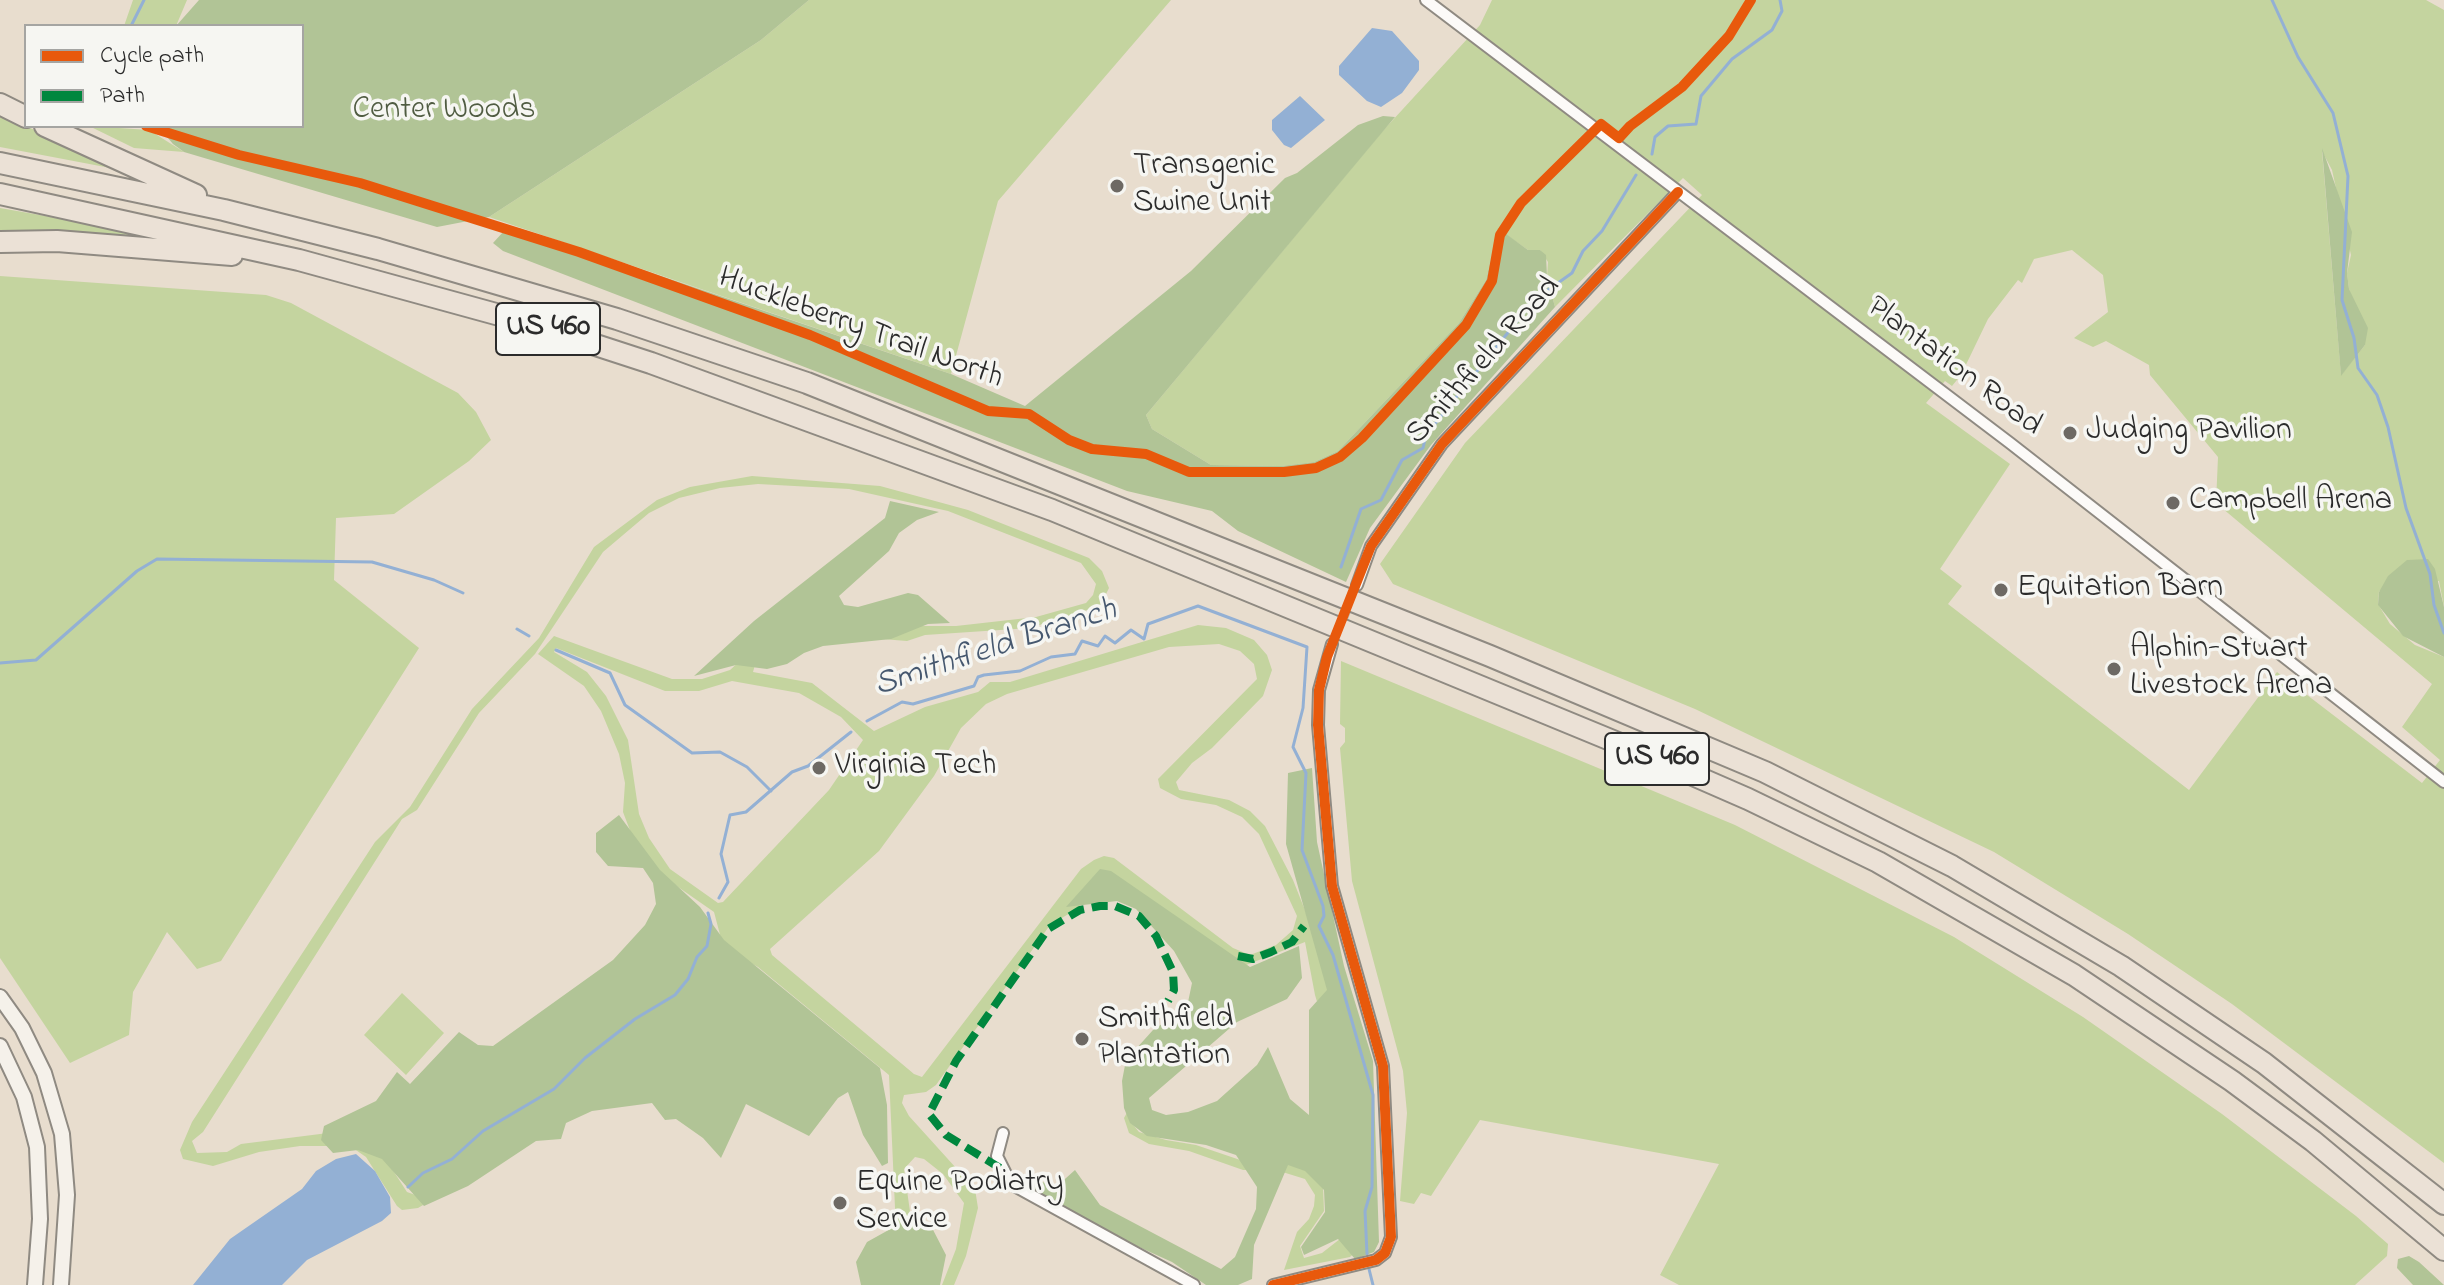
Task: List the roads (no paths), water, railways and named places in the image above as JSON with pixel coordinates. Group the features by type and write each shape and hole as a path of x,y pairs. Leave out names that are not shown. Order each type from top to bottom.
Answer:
{"highway":[{"path":"0,104 24,116"},
{"path":"49,128 224,210"},
{"name":"US 460","path":"0,163 224,210 378,249 617,319 807,383 1446,638 1765,772 1952,866 2121,966 2276,1072 2444,1204"},
{"name":"US 460","path":"0,194 299,260 525,322 793,412 1052,510 1748,799 1935,893 2115,1000 2313,1141 2444,1250"},
{"path":"0,242 57,241 299,260"}],"main road":[{"path":"0,997 22,1028 44,1073 62,1134 67,1195 61,1285"},
{"path":"0,1046 24,1097 37,1147 40,1206 35,1285"}],"street":[{"name":"Plantation Road","path":"1426,0 2010,443 2444,782"},
{"name":"Smithfield Road","path":"1357,585 1371,546 1442,444 1678,192"},
{"path":"1273,1285 1376,1260 1385,1253 1391,1237 1383,1066 1332,886 1318,725 1319,690 1332,644"},
{"path":"1003,1133 997,1156 1011,1184 1194,1285"}],"water":[{"path":"1372,28 1392,31 1419,61 1419,70 1402,93 1381,107 1367,101 1339,75 1339,66"},
{"path":"1300,96 1325,120 1291,148 1284,145 1272,130 1272,120"},
{"path":"356,1154 375,1171 390,1197 391,1213 382,1221 307,1260 282,1285 193,1285 230,1239 302,1189 316,1171 336,1159"}],"waterway":[{"path":"132,24 144,0"},
{"path":"1652,154 1655,137 1668,126 1696,124 1701,96 1732,59 1772,30 1782,11 1780,0"},
{"path":"2272,0 2298,57 2333,113 2348,176 2342,300 2354,338 2358,368 2377,395 2388,427 2406,508 2430,574 2434,605 2444,633"},
{"path":"1341,567 1361,509 1381,500 1402,460 1423,448 1426,435 1534,300 1572,273 1583,251 1602,231 1636,175"},
{"path":"0,663 36,660 137,571 157,559 372,562 434,580 463,593"},
{"path":"867,721 902,702 913,704 974,686 978,677 984,675 1020,671 1051,657 1075,654 1082,641 1098,646 1105,636 1115,643 1131,630 1144,639 1148,624 1198,606 1307,647 1303,708 1293,747 1306,773 1302,850 1323,906 1324,916 1319,926 1333,955 1373,1095 1372,1187 1365,1211 1367,1254"},
{"path":"517,629 529,636"},
{"path":"556,650 610,673 625,705 692,753 720,752 747,767 771,791"},
{"name":"Smithfield Branch","path":"719,898 728,882 721,854 730,815 746,812 792,772 808,766 851,732"},
{"name":"Smithfield Branch","path":"408,1187 423,1173 452,1159 483,1131 554,1089 585,1058 635,1019 675,995 707,946 711,924 708,913"},
{"path":"1369,1269 1373,1285"}],"tunnel":[{"path":"1338,631 1351,598"}],"place":[{"name":"Transgenic Swine Unit","path":"1117,186"},
{"name":"Judging Pavilion","path":"2070,433"},
{"name":"Campbell Arena","path":"2173,503"},
{"name":"Equitation Barn","path":"2001,590"},
{"name":"Alphin-Stuart Livestock Arena","path":"2114,669"},
{"name":"Virginia Tech","path":"819,768"},
{"name":"Smithfield Plantation","path":"1082,1039"},
{"name":"Equine Podiatry Service","path":"840,1203"}],"park label":[{"name":"Center Woods","path":"444,112"}]}
